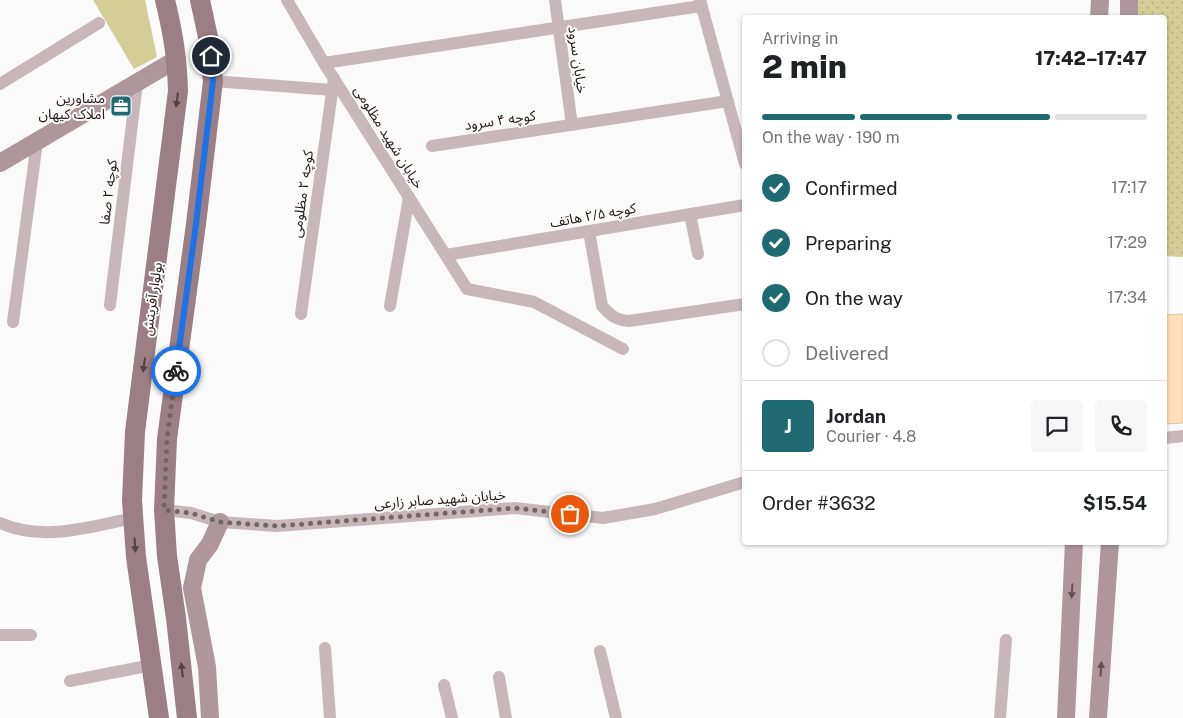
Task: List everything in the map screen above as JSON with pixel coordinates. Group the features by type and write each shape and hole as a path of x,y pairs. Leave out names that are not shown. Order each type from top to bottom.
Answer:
{"main road":[{"name":"بولوار آفرینش","path":"158,718 136,557 132,500 135,432 178,92 174,35 165,0"},
{"path":"187,718 167,556 164,510 167,438 213,81 207,29 200,0"}],"street":[{"path":"207,29 210,0"},
{"name":"خیابان شهید مظلومی","path":"287,0 324,63 333,84 467,288 534,302 624,349"},
{"name":"خیابان سرود","path":"555,0 572,125"},
{"path":"1099,15 1100,0"},
{"path":"1129,0 1129,15"},
{"path":"324,63 630,17 701,3 742,153"},
{"path":"0,84 99,23"},
{"path":"0,163 177,59"},
{"path":"213,81 333,84"},
{"name":"کوچه ۲ صفا","path":"110,305 137,83"},
{"name":"کوچه ۲ مظلومی","path":"301,314 333,84"},
{"name":"کوچه ۴ سرود","path":"432,146 728,101"},
{"path":"13,322 37,142"},
{"path":"390,306 409,197"},
{"name":"کوچه ۲/۵ هاتف","path":"446,255 742,205"},
{"path":"690,214 698,254"},
{"path":"589,231 602,306 610,316 618,320 629,321 742,304"},
{"path":"1167,438 1183,436"},
{"name":"خیابان شهید صابر زارعی","path":"164,510 191,513 220,522 277,526 515,508 603,518 655,509 742,483"},
{"path":"0,523 38,531 68,532 133,518"},
{"path":"210,718 207,667 192,588 198,560 210,544 220,522"},
{"path":"1066,718 1074,545"},
{"path":"1098,718 1110,545"},
{"path":"0,635 31,635"},
{"path":"1000,718 1006,640"},
{"path":"325,648 330,718"},
{"path":"600,651 616,718"},
{"path":"70,681 152,665"},
{"path":"499,677 506,718"},
{"path":"444,684 452,718"}],"shaded area":[{"path":"93,0 145,0 157,57 134,69"},
{"path":"1138,0 1183,0 1183,257 1167,256 1167,15 1137,15"}],"building":[{"path":"1183,314 1183,423 1167,424 1167,315"}],"way so far":[{"path":"176,371 167,438 164,510 191,513 220,522 277,526 515,508 570,514"}],"place":[{"name":"مشاورین املاک کیهان","path":"121,106"}],"route":[{"path":"176,371 213,81 211,56"}]}
